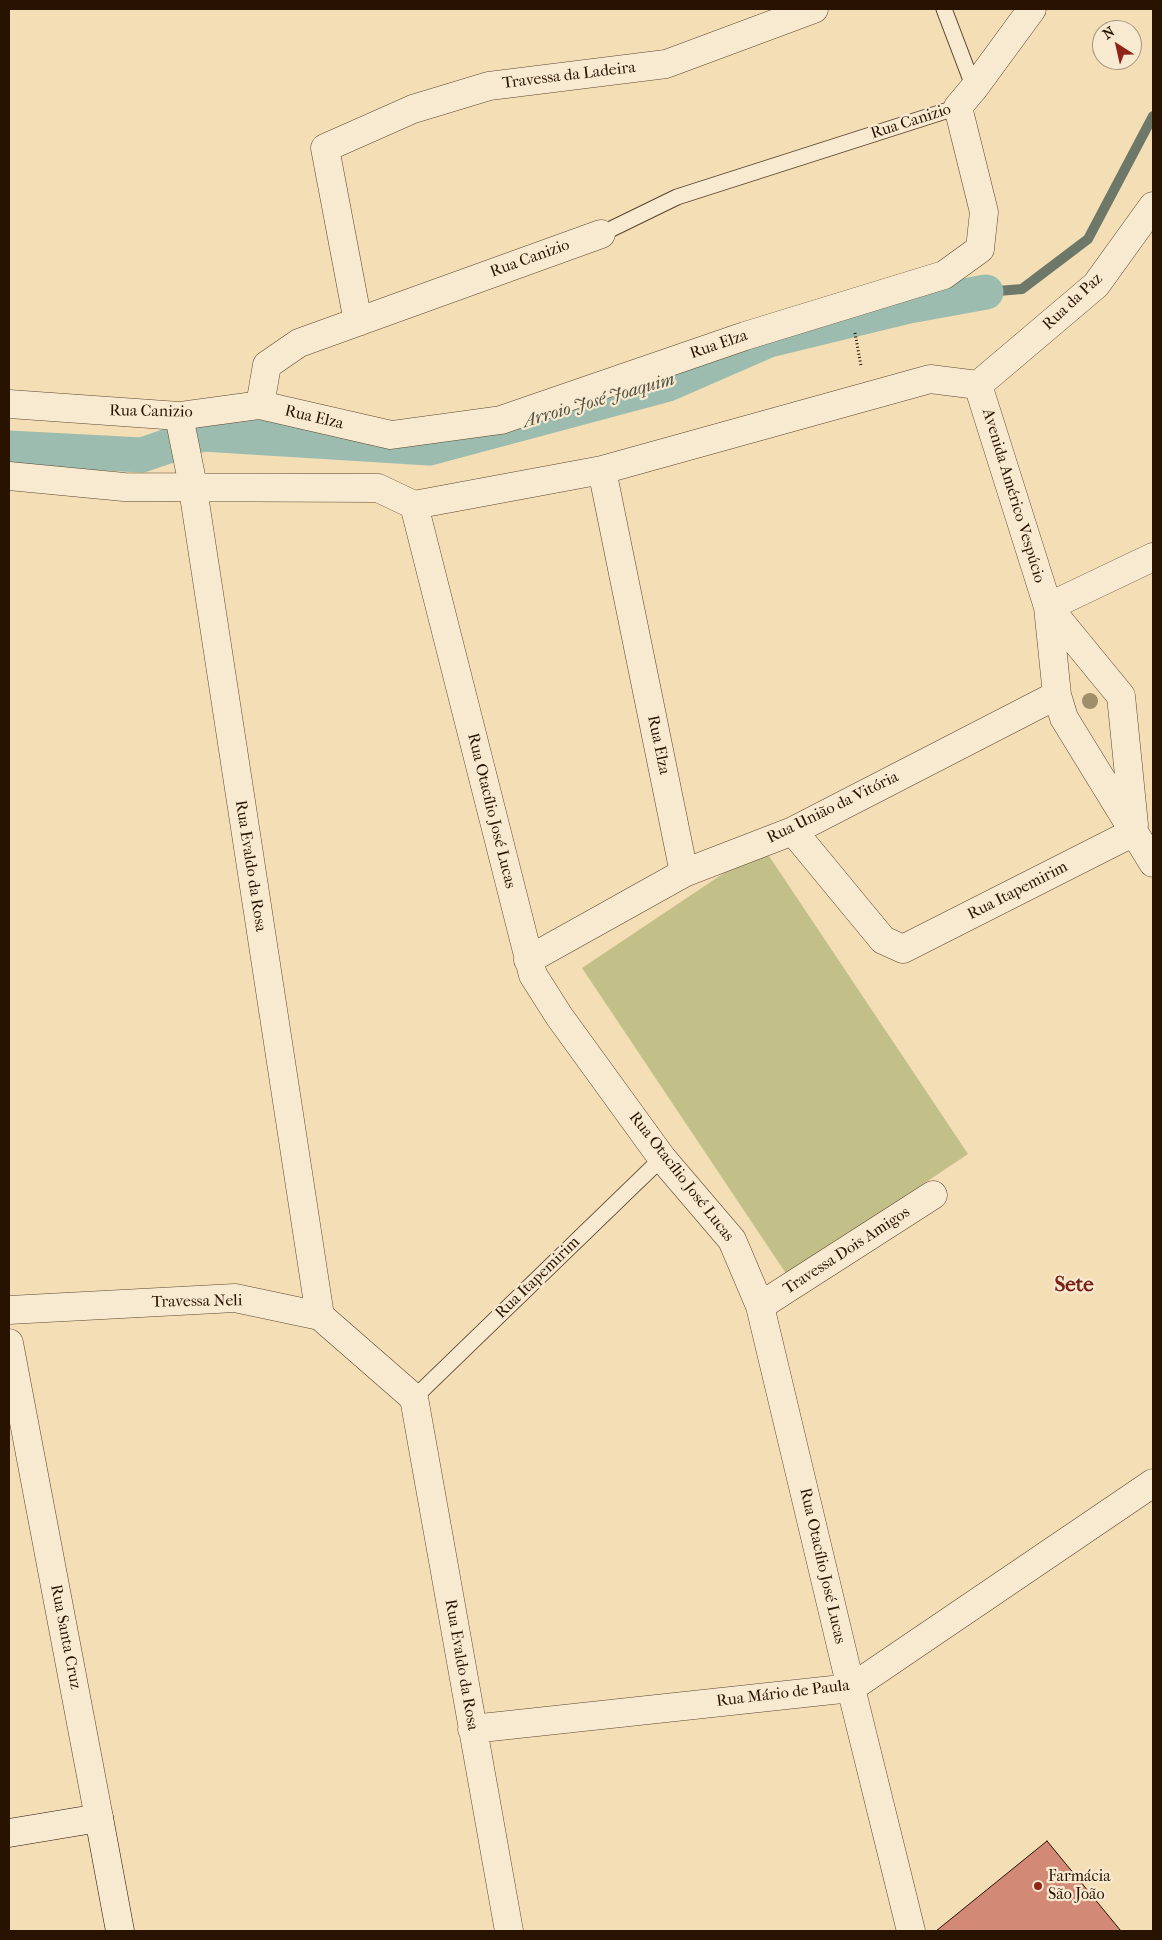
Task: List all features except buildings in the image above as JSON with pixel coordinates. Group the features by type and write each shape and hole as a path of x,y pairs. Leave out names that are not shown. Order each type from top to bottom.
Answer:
{"street":[{"name":"Travessa da Ladeira","path":"358,322 326,148 413,109 489,86 666,64 814,9"},
{"path":"966,98 1032,9"},
{"name":"Rua Elza","path":"260,405 391,435 501,420 745,336 944,275 980,249 984,212 966,98"},
{"name":"Rua da Paz","path":"978,385 1096,285 1153,206"},
{"name":"Rua Canizio","path":"9,404 179,420 260,405 267,365 298,342 601,234"},
{"path":"9,476 124,487 191,481 378,488 414,505 602,470 930,379 978,385"},
{"name":"Avenida Américo Vespúcio","path":"978,385 1048,607 1057,695 1064,718 1153,863"},
{"name":"Rua Evaldo da Rosa","path":"179,420 191,481 320,1316"},
{"name":"Rua Elza","path":"602,470 684,873"},
{"name":"Rua Otacílio José Lucas","path":"414,505 533,975 559,1016 662,1158 732,1240 760,1306 911,1931"},
{"path":"1048,607 1153,557"},
{"name":"Avenida Américo Vespúcio","path":"1048,607 1121,696 1134,832"},
{"name":"Rua União da Vitória","path":"528,960 684,873 793,831 1057,695"},
{"name":"Rua Itapemirim","path":"793,831 883,940 903,949 1134,832"},
{"name":"Travessa Dois Amigos","path":"760,1306 933,1195"},
{"name":"Travessa Neli","path":"9,1310 235,1298 320,1316 414,1398"},
{"name":"Rua Santa Cruz","path":"9,1343 120,1931"},
{"name":"Rua Evaldo da Rosa","path":"414,1398 509,1931"},
{"name":"Rua Mário de Paula","path":"472,1729 851,1688 1153,1483"},
{"path":"9,1833 99,1818"}],"lane":[{"path":"944,9 966,98"},
{"name":"Rua Canizio","path":"601,234 677,197 966,98"},
{"name":"Rua Itapemirim","path":"414,1398 662,1158"}],"path":[{"path":"853,326 861,364"}],"shaded area":[{"path":"763,847 968,1154 787,1275 582,968"}],"waterway":[{"name":"Arroio José Joaquim","path":"986,292 1022,289 1088,239 1153,116"},
{"name":"Arroio José Joaquim","path":"9,448 142,455 203,434 429,448 668,384 769,340 909,306 986,292"}],"place":[{"name":"Farmácia São João","path":"1038,1886"}],"district":[{"name":"Sete","path":"1074,1286"}]}
